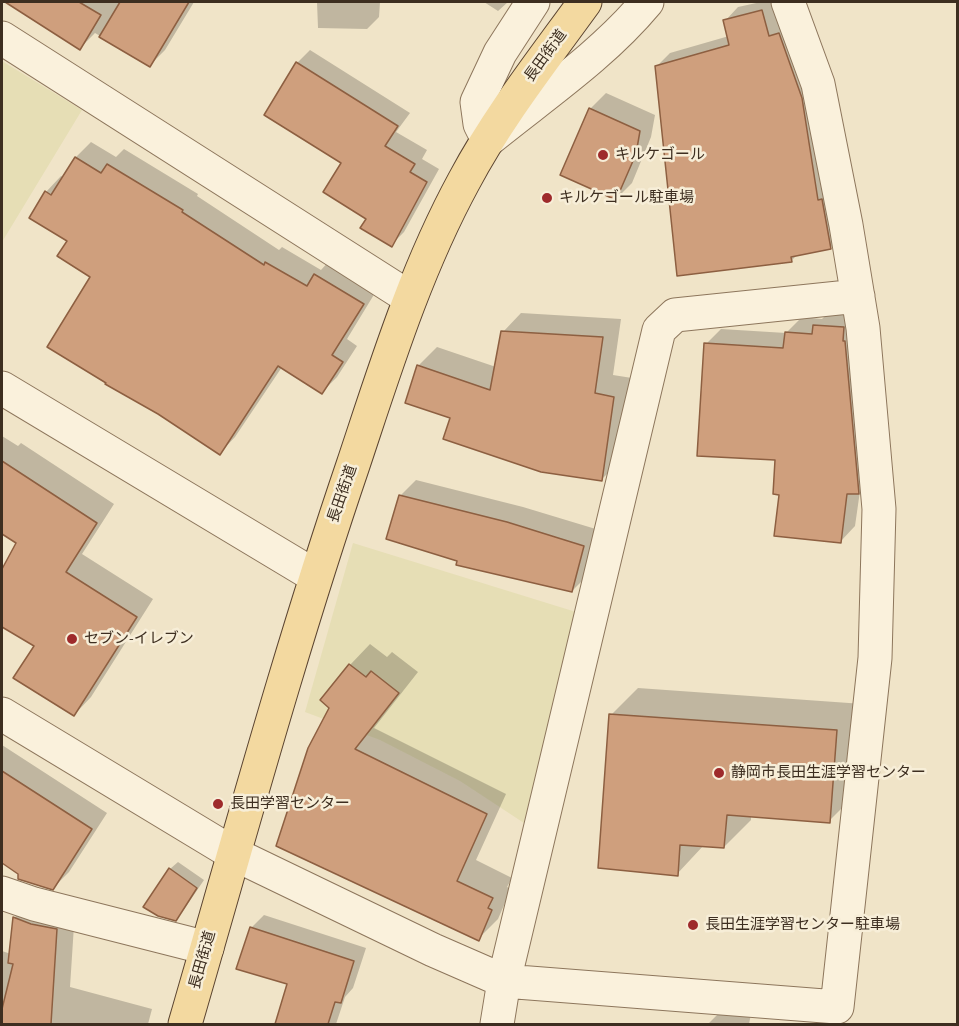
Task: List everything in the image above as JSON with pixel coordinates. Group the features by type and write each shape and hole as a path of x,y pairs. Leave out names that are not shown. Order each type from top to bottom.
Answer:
{"main road":[{"name":"長田街道","path":"184,1024 315,576 410,298 431,248 464,181 488,140 526,82 585,2"}],"street":[{"path":"533,2 500,53 477,102 480,124 488,140 596,54 631,21 646,2"},
{"path":"2,714 234,855 433,950 504,981 837,1007 875,658 879,509 863,328 858,296 818,84 788,2"},
{"path":"2,38 410,298"},
{"path":"497,1024 504,981 659,330 675,315 858,296"},
{"path":"2,387 315,576"},
{"path":"2,893 34,904 207,948"}],"shaded area":[{"path":"2,61 82,110 2,242"},
{"path":"353,543 576,612 524,823 460,781 380,740 305,712"}],"building":[{"path":"5,2 79,2 101,15 80,50"},
{"path":"120,2 189,2 150,67 99,37"},
{"path":"762,10 769,36 779,33 802,98 818,200 822,199 831,249 791,257 792,262 677,276 655,66 729,45 723,20"},
{"path":"296,62 398,126 385,146 415,164 410,172 427,182 392,247 360,228 366,219 323,192 341,163 264,115"},
{"path":"589,108 640,131 636,154 616,200 560,175"},
{"path":"75,157 101,173 107,164 183,210 182,212 264,265 265,262 307,286 314,274 364,304 332,355 343,362 322,394 278,366 220,455 158,414 47,347 90,277 57,256 67,241 29,218 45,191 51,195"},
{"path":"813,325 844,327 843,341 845,341 859,494 847,494 841,543 774,536 779,495 773,494 775,460 697,456 704,343 783,348 785,332 812,334"},
{"path":"501,331 603,337 595,393 614,397 602,481 541,472 443,439 450,418 405,403 417,365 490,390"},
{"path":"2,461 97,523 66,572 137,617 74,716 13,678 34,646 2,627 2,569 16,543 2,534"},
{"path":"399,495 507,522 584,546 572,592 456,565 457,561 386,539"},
{"path":"349,664 366,677 371,671 399,693 355,749 487,814 457,881 493,898 488,908 492,910 479,941 276,846 308,748 329,708 320,700"},
{"name":"静岡市長田生涯学習センター","path":"609,714 837,730 830,823 727,815 724,848 680,845 678,876 598,868"},
{"path":"2,771 92,829 53,890 18,879 18,874 2,863"},
{"path":"169,868 197,888 176,921 158,916 143,907"},
{"path":"13,917 31,924 57,929 51,1024 2,1024 2,1009 13,964 8,963"},
{"path":"250,927 354,961 341,1003 335,1002 328,1024 275,1024 287,984 236,969"}],"place":[{"name":"キルケゴール","path":"603,155"},
{"name":"キルケゴール駐車場","path":"547,198"},
{"name":"セブン-イレブン","path":"72,639"},
{"name":"静岡市長田生涯学習センター","path":"719,773"},
{"name":"長田学習センター","path":"218,804"},
{"name":"長田生涯学習センター駐車場","path":"693,925"}]}
